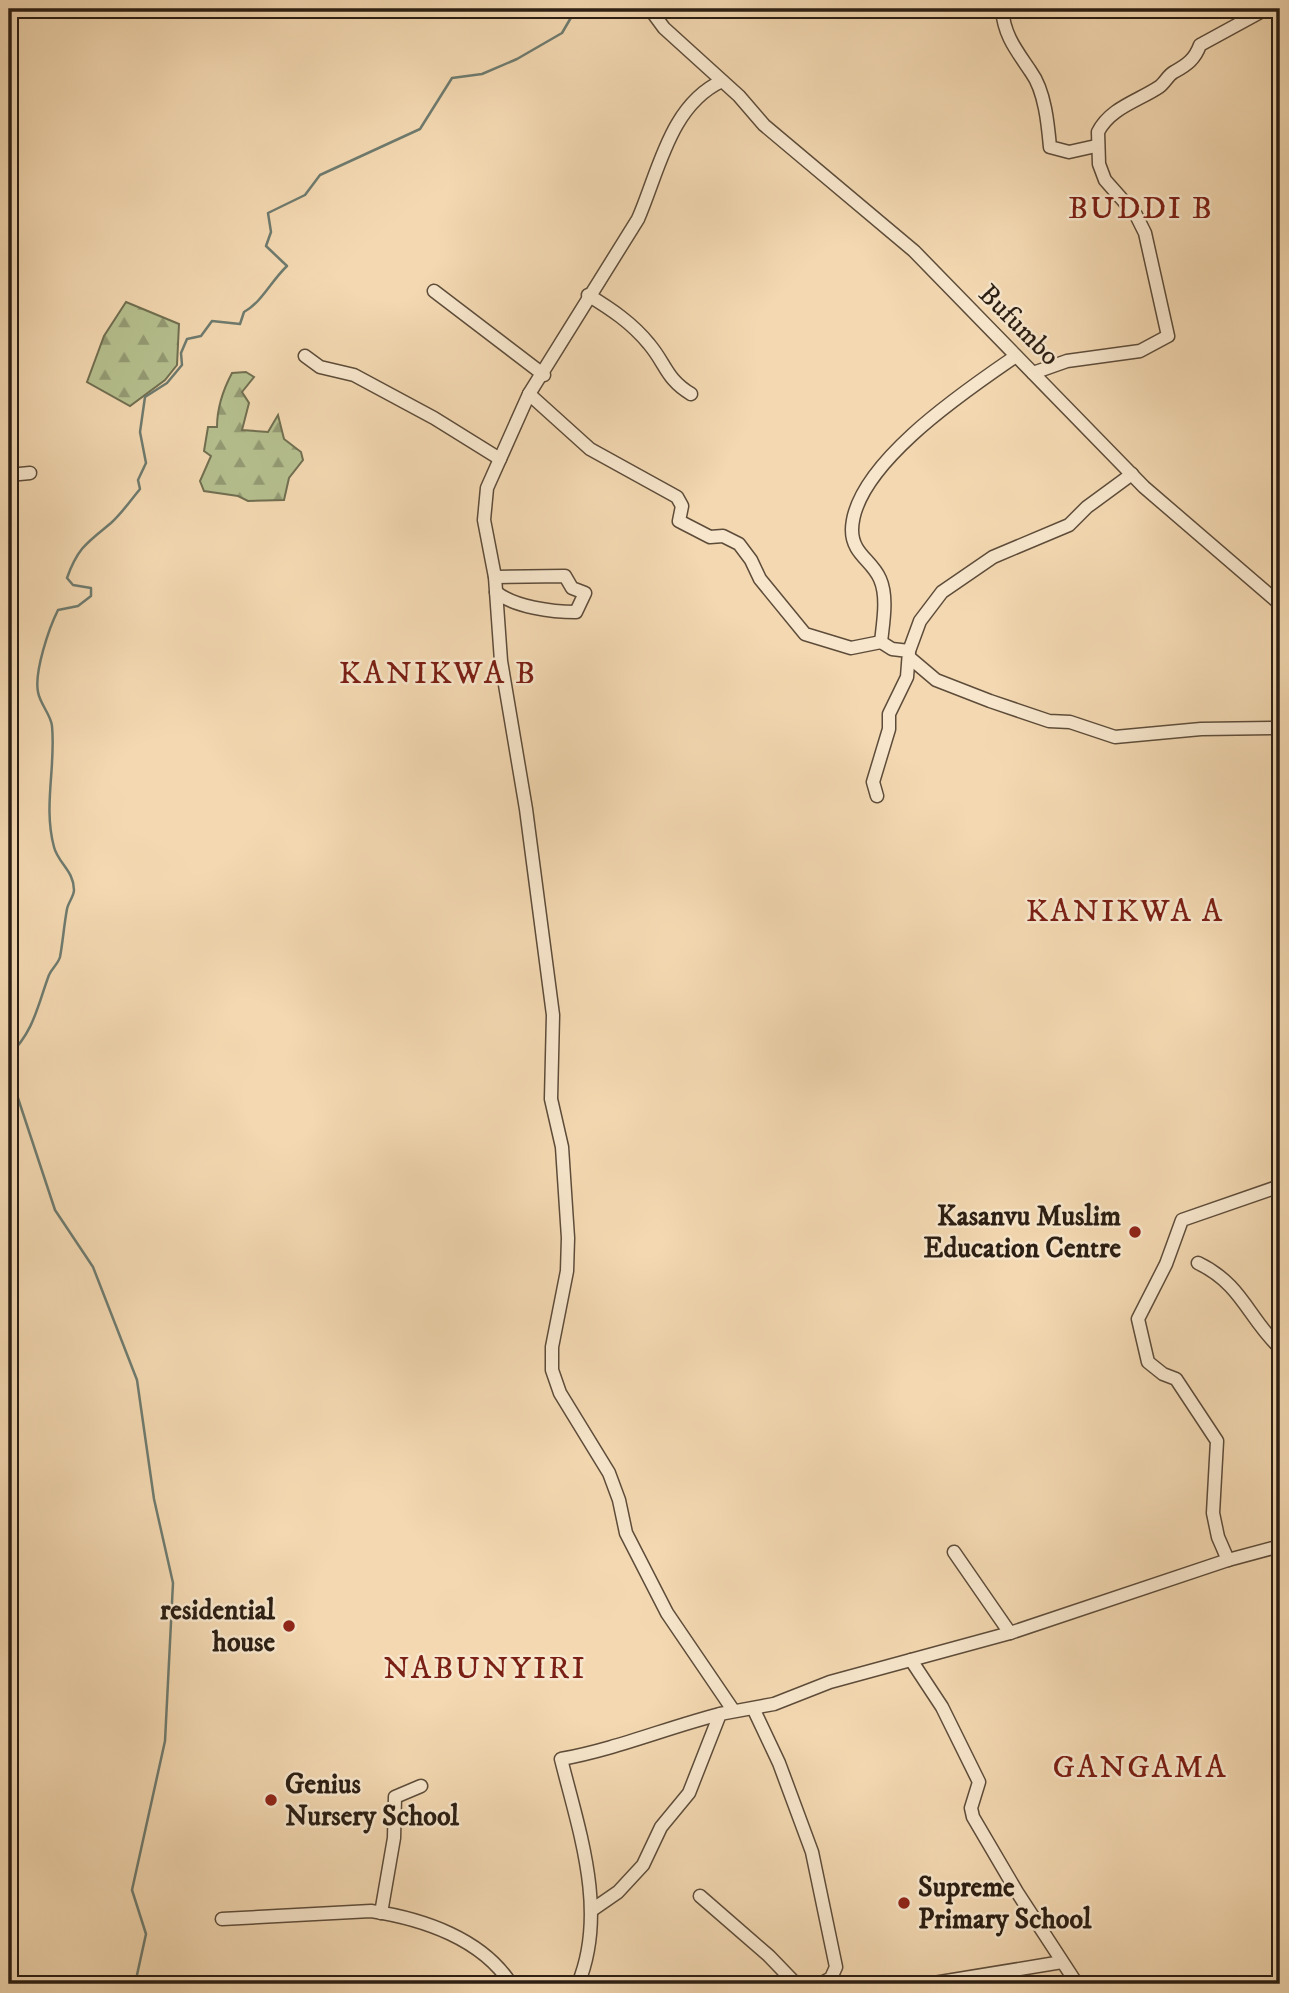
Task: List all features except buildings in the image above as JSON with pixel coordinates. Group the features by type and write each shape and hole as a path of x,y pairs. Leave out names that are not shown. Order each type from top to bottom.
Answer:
{"street":[{"name":"Bufumbo","path":"650,9 664,28 722,81 764,125 914,251 1132,474 1280,604"},
{"path":"1002,9 1007,38 1032,72 1039,91 1050,147 1069,152 1096,146"},
{"path":"1033,373 1067,360 1140,351 1168,336 1145,233 1136,215 1105,180 1096,146 1100,128 1117,110 1161,85 1172,73 1183,68 1196,56 1200,45 1266,9"},
{"path":"722,81 704,89 686,108 645,197 638,219 588,295 544,374 529,394 487,488 484,506 495,576 501,661 526,809 553,1014 551,1099 562,1147 568,1238 567,1271 552,1347 552,1370 560,1393 609,1473 626,1533 660,1601 727,1712"},
{"path":"434,291 544,374"},
{"path":"588,295 622,315 649,344 664,371 677,386 691,394"},
{"path":"305,356 320,367 354,375 475,442 500,459"},
{"path":"881,642 884,596 880,578 856,550 852,530 867,486 922,425 1016,356"},
{"path":"529,394 590,449 677,497 682,506 679,521 687,527 710,537 723,536 738,544 751,560 760,579 782,603 799,630 851,648 881,642 892,649 910,654 936,680 1049,720 1070,722 1115,737 1201,729 1280,728"},
{"path":"9,475 30,473"},
{"path":"877,796 873,782 889,729 889,714 907,677 910,654 920,621 942,592 993,557 1069,525 1087,507 1132,474"},
{"path":"495,576 565,576 572,587 585,593 576,612 541,611 504,599 496,592"},
{"path":"1228,1560 1218,1537 1213,1513 1217,1441 1176,1379 1163,1374 1148,1362 1138,1318 1166,1264 1182,1220 1280,1186"},
{"path":"1198,1263 1223,1277 1238,1292 1261,1326 1280,1347"},
{"path":"578,1984 588,1957 592,1910 586,1859 561,1759 608,1751 659,1730 727,1712 754,1710 830,1682 1010,1633 1228,1560 1280,1546"},
{"path":"954,1552 1010,1633"},
{"path":"911,1660 942,1707 979,1782 971,1808 973,1817 1077,1984"},
{"path":"754,1710 779,1763 811,1852 836,1968 831,1978 820,1984"},
{"path":"592,1910 618,1892 643,1865 661,1826 689,1793 727,1712"},
{"path":"382,1913 394,1838 395,1797 421,1786"},
{"path":"699,1896 731,1921 796,1984"},
{"path":"222,1919 382,1913 437,1929 482,1950 511,1984"},
{"path":"928,1984 1062,1962"}],"green space":[{"path":"126,302 179,324 177,365 165,380 130,406 87,382 104,336"},
{"path":"246,372 254,377 242,392 249,403 242,430 268,432 278,415 284,439 301,452 303,460 289,478 284,500 248,501 238,496 204,491 200,481 211,456 204,451 208,427 217,427 221,399 232,373"}],"waterway":[{"path":"9,1055 30,1027 49,975 59,959 67,909 74,890 71,878 56,853 51,832 53,741 50,718 38,692 40,662 58,610 78,606 91,596 91,588 73,585 67,578 75,559 90,541 119,515 140,489 138,480 146,463 140,432 145,397 167,383 182,365 181,353 187,339 201,336 212,321 240,324 244,312 256,303 287,266 266,246 271,232 268,213 305,195 320,175 420,129 452,78 482,74 517,59 562,33 576,9"},
{"path":"9,1071 55,1210 93,1267 137,1380 154,1499 173,1583 165,1741 132,1890 146,1934 135,1984"}],"place":[{"name":"Kasanvu Muslim Education Centre","path":"1135,1232"},
{"name":"residential house","path":"289,1626"},
{"name":"Genius Nursery School","path":"271,1800"},
{"name":"Supreme Primary School","path":"904,1903"}],"district":[{"name":"BUDDI B","path":"1141,209"},
{"name":"KANIKWA B","path":"438,674"},
{"name":"KANIKWA A","path":"1125,912"},
{"name":"NABUNYIRI","path":"485,1669"},
{"name":"GANGAMA","path":"1140,1768"}]}
